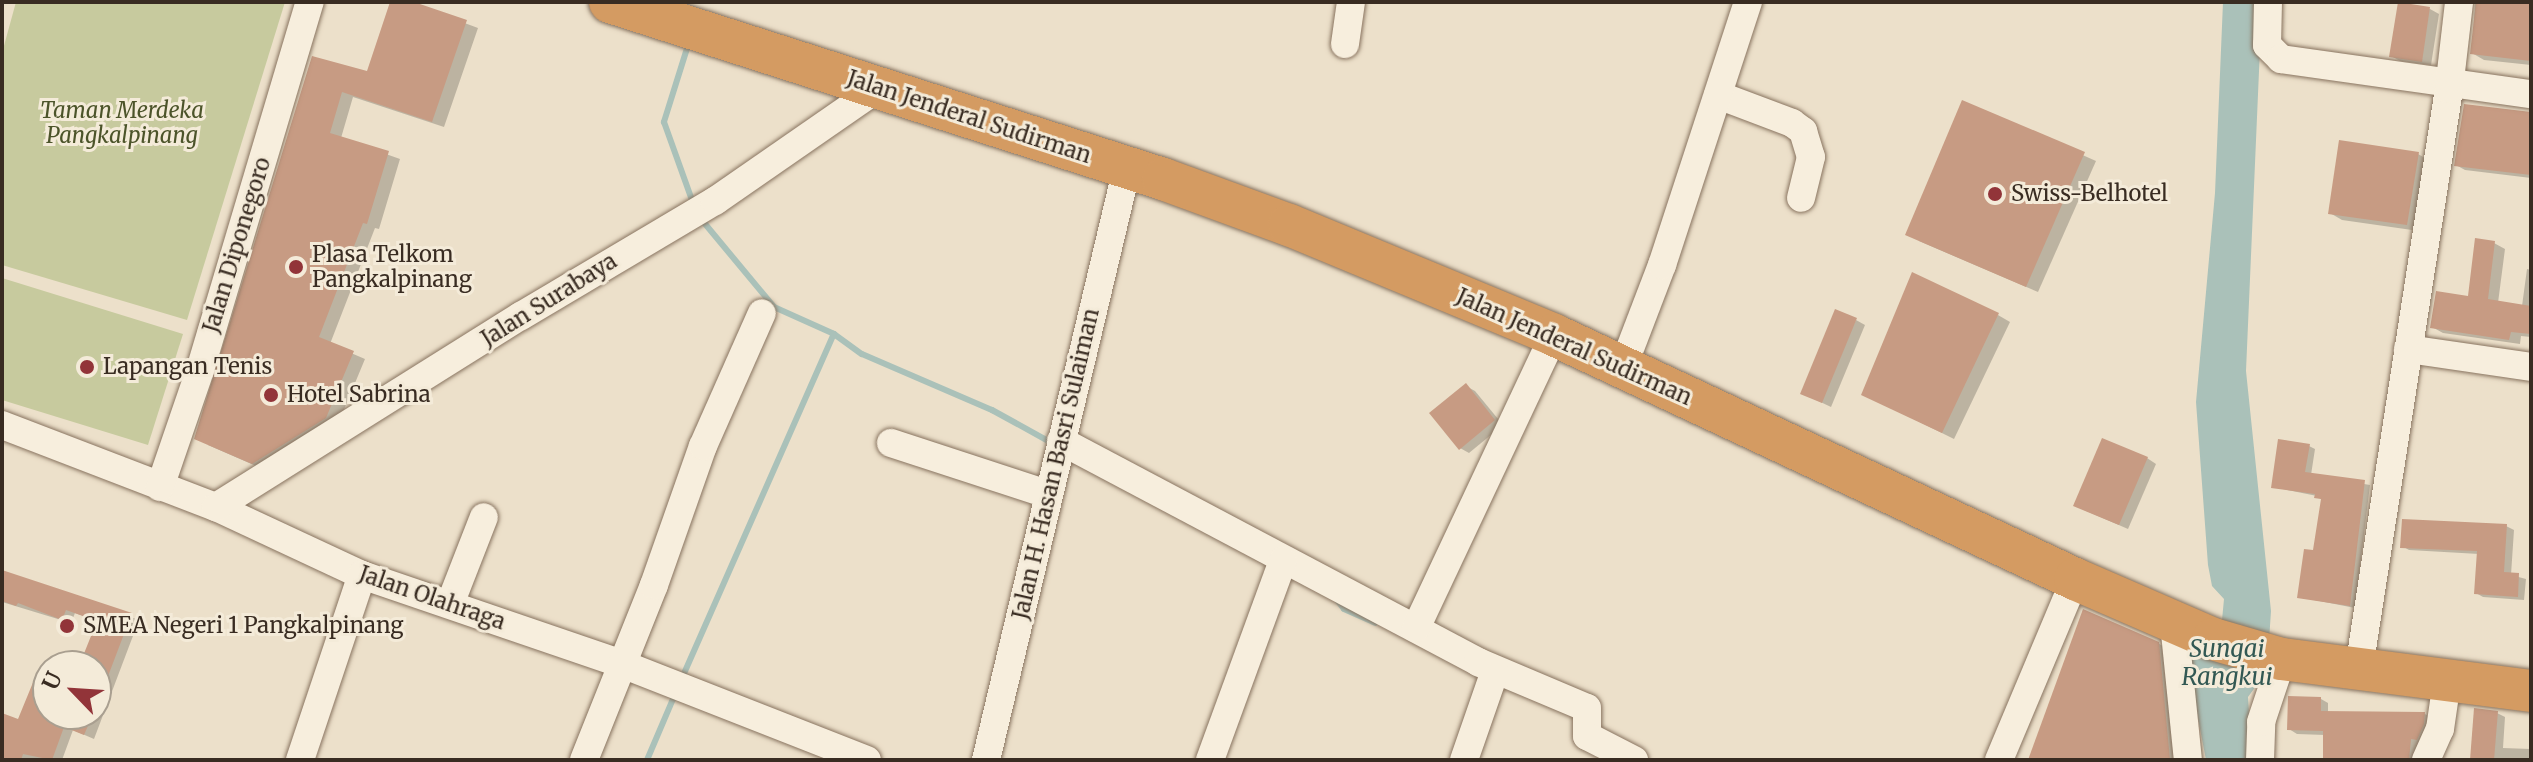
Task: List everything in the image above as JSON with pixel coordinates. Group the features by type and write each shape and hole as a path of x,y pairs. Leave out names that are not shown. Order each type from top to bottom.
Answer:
{"highway":[{"name":"Jalan Jenderal Sudirman","path":"610,2 677,8 1269,194 1407,249 1631,346 2191,621"},
{"name":"Jalan Jenderal Sudirman","path":"677,8 878,88 1127,168 1289,225 1554,335 2075,579 2279,650 2447,681 2531,691"},
{"name":"Jalan Jenderal Sudirman","path":"2279,650 2362,649 2531,671"}],"street":[{"name":"Jalan Diponegoro","path":"160,487 200,370 310,2"},
{"path":"1345,44 1351,2"},
{"path":"1631,346 1662,265 1748,2"},
{"path":"2268,2 2267,45 2281,59 2531,94"},
{"path":"2362,649 2459,2"},
{"name":"Jalan Surabaya","path":"216,507 715,201 878,88"},
{"path":"1718,95 1792,123 1803,131 1811,157 1801,198"},
{"name":"Jalan H. Hasan Basri Sulaiman","path":"986,760 1127,168"},
{"path":"584,760 703,446 762,313"},
{"path":"1416,628 1554,335"},
{"path":"2408,349 2531,367"},
{"name":"Jalan Olahraga","path":"2,425 216,507 362,575 622,664 867,760"},
{"path":"891,443 1047,494"},
{"path":"1060,447 1281,567 1416,628 1492,677 1581,705 1587,724 1634,760"},
{"path":"450,604 484,517"},
{"path":"1210,760 1281,567"},
{"path":"300,760 362,575"},
{"path":"1999,760 2075,579"},
{"path":"2188,760 2191,621"},
{"path":"2260,760 2261,722 2279,650"},
{"path":"1464,760 1492,677"},
{"path":"2426,760 2440,729 2447,681"}],"green space":[{"name":"Taman Merdeka Pangkalpinang","path":"16,2 285,2 187,320 2,265 2,53"},
{"name":"Lapangan Tenis","path":"2,278 183,334 148,445 2,400"}],"water":[{"name":"Sungai Rangkui","path":"2223,2 2262,2 2246,371 2271,611 2267,671 2248,697 2252,760 2206,760 2184,645 2222,620 2224,599 2212,586 2208,565 2196,402 2215,193"}],"building":[{"path":"390,2 414,2 467,20 432,122 342,92 330,133 389,151 367,224 363,223 319,337 354,351 326,418 252,464 194,439 312,56 367,71"},
{"path":"2398,2 2430,7 2422,62 2389,57"},
{"path":"2476,2 2531,2 2531,61 2470,54"},
{"name":"Swiss-Belhotel","path":"1962,100 2085,152 2026,287 1905,235"},
{"path":"2464,104 2531,112 2531,175 2454,166"},
{"path":"2339,140 2419,152 2407,225 2328,214"},
{"path":"2475,238 2495,241 2488,299 2531,306 2531,334 2511,332 2509,340 2430,328 2436,291 2468,296"},
{"path":"1912,272 1999,313 1942,433 1861,395"},
{"path":"1835,309 1857,318 1822,403 1800,394"},
{"path":"1466,383 1495,420 1459,450 1429,413"},
{"path":"2102,438 2148,457 2119,525 2073,506"},
{"path":"2278,439 2310,444 2305,472 2365,480 2350,606 2297,598 2304,549 2313,550 2321,499 2314,498 2315,494 2271,488"},
{"path":"2402,519 2507,524 2504,572 2519,573 2518,597 2474,594 2477,551 2400,548"},
{"path":"2,570 132,613 112,666 112,650 85,650 97,621 66,610 62,620 18,603 16,606 2,601"},
{"path":"2083,609 2159,642 2170,760 2028,760"},
{"path":"32,685 32,730 63,730 52,760 23,754 21,760 2,760 2,713 18,719"},
{"path":"2288,696 2321,697 2321,711 2425,712 2424,724 2417,740 2411,739 2409,760 2323,760 2323,731 2287,730"},
{"path":"2474,708 2498,711 2494,760 2470,760"}],"waterway":[{"path":"689,42 664,122 694,206"},
{"path":"701,219 774,307 834,334 862,354 992,410 1052,443"},
{"path":"682,678 834,334"},
{"path":"1337,600 1344,609 1375,623"},
{"path":"647,760 676,692"}],"place":[{"name":"Swiss-Belhotel","path":"1995,194"},
{"name":"Plasa Telkom Pangkalpinang","path":"296,267"},
{"name":"Lapangan Tenis","path":"87,367"},
{"name":"Hotel Sabrina","path":"271,395"},
{"name":"SMEA Negeri 1 Pangkalpinang","path":"67,626"}]}
